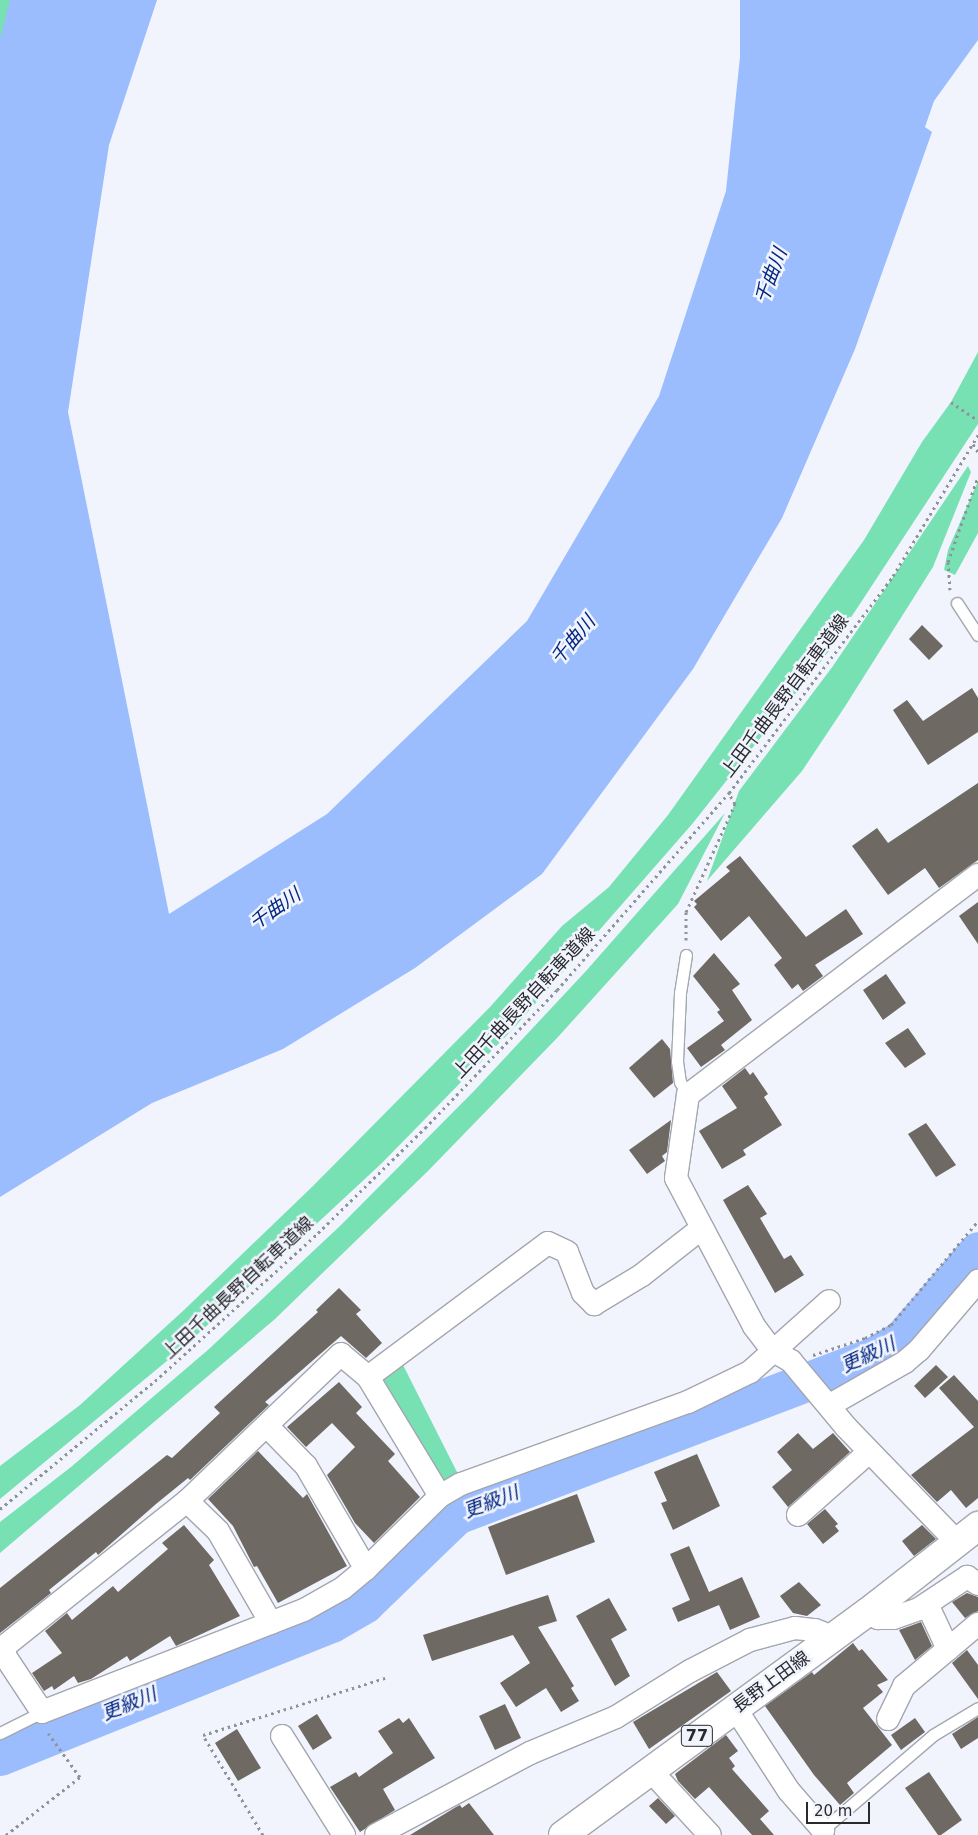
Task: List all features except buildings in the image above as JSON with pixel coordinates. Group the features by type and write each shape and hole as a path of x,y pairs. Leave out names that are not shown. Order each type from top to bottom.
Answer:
{"main road":[{"name":"長野上田線","path":"563,1835 868,1612 967,1534"}],"street":[{"path":"967,1534 869,1452 846,1427 826,1399 754,1326 676,1178 688,1095 978,875"},
{"path":"368,1377 548,1243 567,1252 583,1293 594,1304 642,1275 702,1228"},
{"path":"826,1399 905,1362 919,1350 978,1281"},
{"path":"440,1496 368,1377 341,1354 187,1502 5,1646 6,1656 39,1714 271,1623 327,1597 366,1569 440,1496 461,1484 688,1402 750,1372 786,1358 829,1301"},
{"path":"267,1426 306,1466 366,1569"},
{"path":"798,1515 869,1452"},
{"path":"187,1502 218,1531 271,1623"},
{"path":"868,1612 878,1618 893,1618 927,1604 967,1577 978,1584"},
{"path":"927,1604 948,1649"},
{"path":"888,1719 904,1686 978,1624"},
{"path":"376,1835 530,1753 616,1717 690,1671 750,1640 795,1628 815,1630 832,1637"},
{"path":"735,1708 789,1791 820,1832"},
{"path":"282,1736 344,1835"},
{"path":"650,1770 710,1835"}],"lane":[{"path":"957,603 978,635"},
{"path":"686,955 680,992 677,1061 680,1082 688,1095"},
{"path":"820,1832 933,1735 978,1708"},
{"path":"0,1733 39,1714"}],"path":[{"path":"951,402 978,420"},
{"name":"上田千曲長野自転車道線","path":"0,1509 176,1362 318,1232 425,1128 557,990 729,793 893,576 978,435"},
{"path":"973,444 978,452"},
{"path":"957,603 948,587 948,562 978,477"},
{"path":"686,955 686,912 735,804 729,793"},
{"path":"786,1358 865,1338 891,1325 978,1221"},
{"path":"263,1835 203,1735 385,1678"},
{"path":"6,1835 80,1777 39,1714"}],"green space":[{"path":"0,0 18,0 0,51"},
{"path":"978,352 978,424 829,651 693,823 513,1029 382,1163 185,1346 0,1499 0,1466 80,1405 184,1310 313,1186 490,1007 562,926 609,887 668,815 864,540 922,442 951,402"},
{"path":"968,466 971,472 933,567 802,771 707,881 739,791 833,666"},
{"path":"978,481 978,533 955,575 944,570 948,550"},
{"path":"725,813 678,904 558,1037 428,1171 275,1319 0,1553 0,1522 71,1467 209,1349 341,1225 473,1092 586,971"},
{"path":"402,1363 459,1476 447,1482 439,1481 381,1378"}],"water":[{"name":"千曲川","path":"10,0 157,0 109,145 68,412 169,914 327,814 527,621 659,396 726,191 740,57 740,0 978,0 978,40 934,101 925,127 932,132 855,349 782,518 693,669 542,874 415,968 283,1049 152,1103 0,1197 0,39"}],"waterway":[{"name":"更級川","path":"0,1756 331,1623 365,1603 456,1515 874,1356 902,1339 978,1251"}]}
